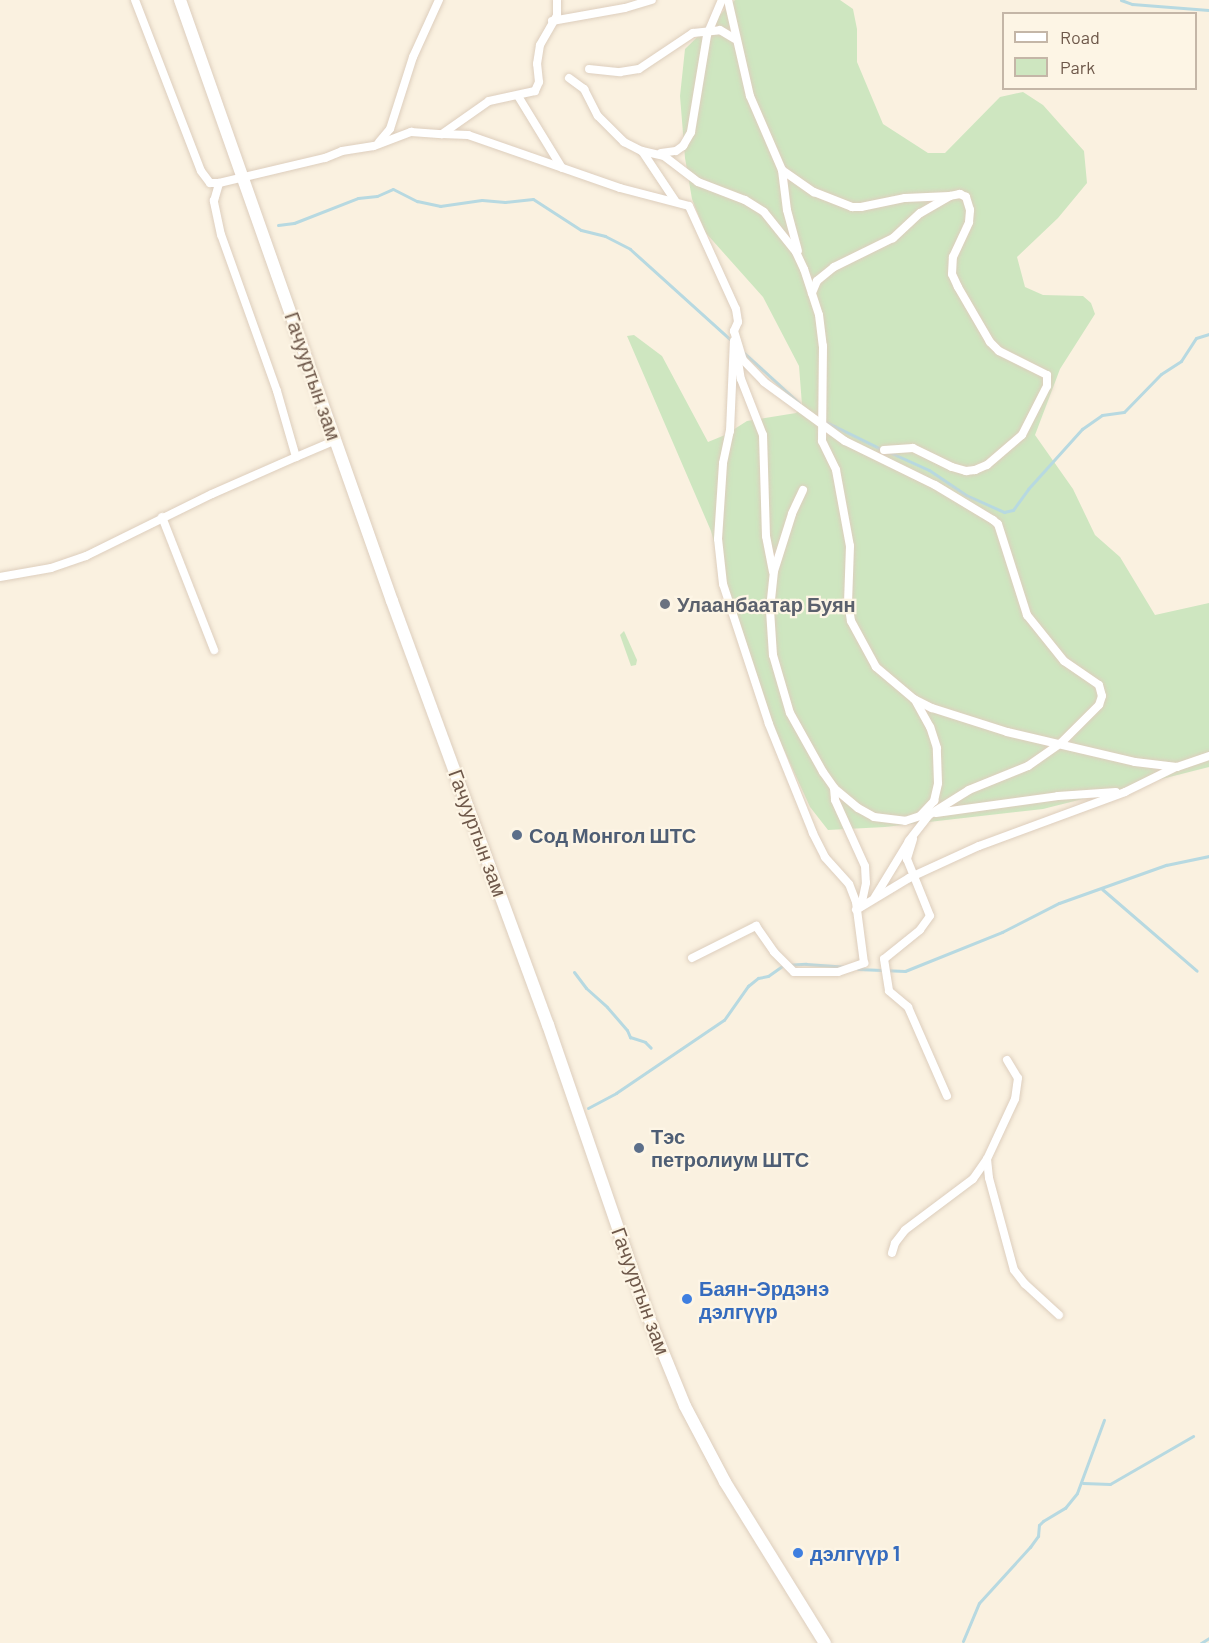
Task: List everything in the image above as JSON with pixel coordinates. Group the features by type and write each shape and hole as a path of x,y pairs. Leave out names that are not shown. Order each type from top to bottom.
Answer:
{"main road":[{"name":"Гачууртын зам","path":"180,0 336,440 548,1025 647,1312 685,1406 725,1482 825,1643"}],"street":[{"path":"135,0 201,171 210,183 219,183 325,158 342,151 374,146 411,132 468,135 620,188 689,206 716,272 728,290 738,322 734,336 730,431 722,470 717,538 723,584 780,753 825,857 853,892 864,963 838,972 794,972 774,952 756,926 692,958"},
{"path":"374,146 390,129 413,57 439,0"},
{"path":"442,134 489,101 535,91 539,82 537,64 540,45 557,15 556,0"},
{"path":"552,21 625,8 652,0"},
{"path":"569,78 584,89 598,116 624,142 642,151 655,153 676,151 683,146 691,132 709,31 722,0"},
{"path":"728,0 750,96 782,170 790,226 812,293 823,346 820,422 822,441 836,470 850,546 848,602 851,621 876,667 914,699 932,708 1007,732 1135,762 1177,767"},
{"path":"590,69 620,72 639,69 683,38 709,31 720,30 736,39"},
{"path":"518,96 562,168"},
{"path":"642,151 676,202"},
{"path":"655,153 674,162 698,182 745,200 764,212 796,252 804,269"},
{"path":"782,170 813,192 852,207 905,198 960,194 966,197 970,210 969,222 953,257 952,274 990,342 999,351 1047,375 1047,386 1022,435 987,465 966,471 952,467 913,448 884,450"},
{"path":"219,183 214,201 221,236 277,391 296,457"},
{"path":"812,293 816,281 834,267 893,238 920,213 950,196"},
{"path":"734,336 739,352 750,369 770,387 845,441 935,484 998,524 1027,615 1064,661 1094,681 1102,690 1102,696 1095,710 1061,743 1028,766 969,790 929,815 917,829 875,897"},
{"path":"734,336 741,379 763,435 766,536 774,572"},
{"path":"0,577 51,568 86,556 162,517 336,440"},
{"path":"803,490 774,572 770,610 773,655 790,713 834,788 858,808 874,817 905,821 920,816 934,801 939,760 930,727 914,699"},
{"path":"162,517 214,650"},
{"path":"856,910 914,876 1013,831 1125,792 1177,767 1209,756"},
{"path":"834,788 835,800 865,866 866,883 863,904 856,910"},
{"path":"929,815 1058,796 1125,792"},
{"path":"917,829 907,859 930,916 920,930 884,959 889,991 908,1007 947,1096"},
{"path":"892,1253 895,1243 905,1230 973,1179 987,1159 1015,1099 1018,1078 1007,1060"},
{"path":"987,1159 989,1178 1014,1270 1025,1284 1059,1315"}],"green space":[{"path":"735,0 840,0 853,9 857,29 857,62 883,124 928,153 945,153 1000,97 1023,92 1043,105 1084,151 1087,183 1058,218 1017,257 1025,287 1043,295 1083,296 1091,303 1095,314 1060,369 1035,435 1073,489 1095,535 1120,557 1155,615 1209,603 1209,767 1043,809 885,827 828,830 810,807 764,706 742,644 711,531 627,336 634,335 662,356 708,442 725,435 747,421 796,413 802,405 799,366 763,297 705,232 692,199 685,158 680,96 685,49"},
{"path":"624,631 637,660 636,665 631,666 620,635"}],"waterway":[{"path":"1121,0 1132,4 1209,10"},
{"path":"278,225 294,223 358,198 377,196 393,189 417,201 440,206 482,200 505,202 533,199 581,230 605,236 630,249 733,342"},
{"path":"889,452 929,470 966,495 1004,512 1013,510 1028,489 1082,429 1102,415 1124,412 1161,374 1181,361 1196,338 1209,334"},
{"path":"742,351 799,403"},
{"path":"824,421 883,450"},
{"path":"858,969 905,971 1002,932 1059,903 1166,865 1209,856"},
{"path":"1102,889 1197,971"},
{"path":"588,1108 616,1093 724,1020 748,986 758,978 768,976 784,965 845,967"},
{"path":"574,972 586,988 627,1030 630,1037 645,1042 651,1048"},
{"path":"963,1641 979,1603 1030,1547 1038,1536 1039,1525 1065,1508 1077,1493 1104,1420"},
{"path":"1083,1483 1110,1484 1193,1436"},
{"path":"1201,1643 1209,1638"}],"place":[{"name":"Улаанбаатар Буян","path":"665,604"},
{"name":"Сод Монгол ШТС","path":"517,835"},
{"name":"Тэс петролиум ШТС","path":"639,1148"},
{"name":"Баян-Эрдэнэ дэлгүүр","path":"687,1299"},
{"name":"дэлгүүр 1","path":"798,1553"}]}
